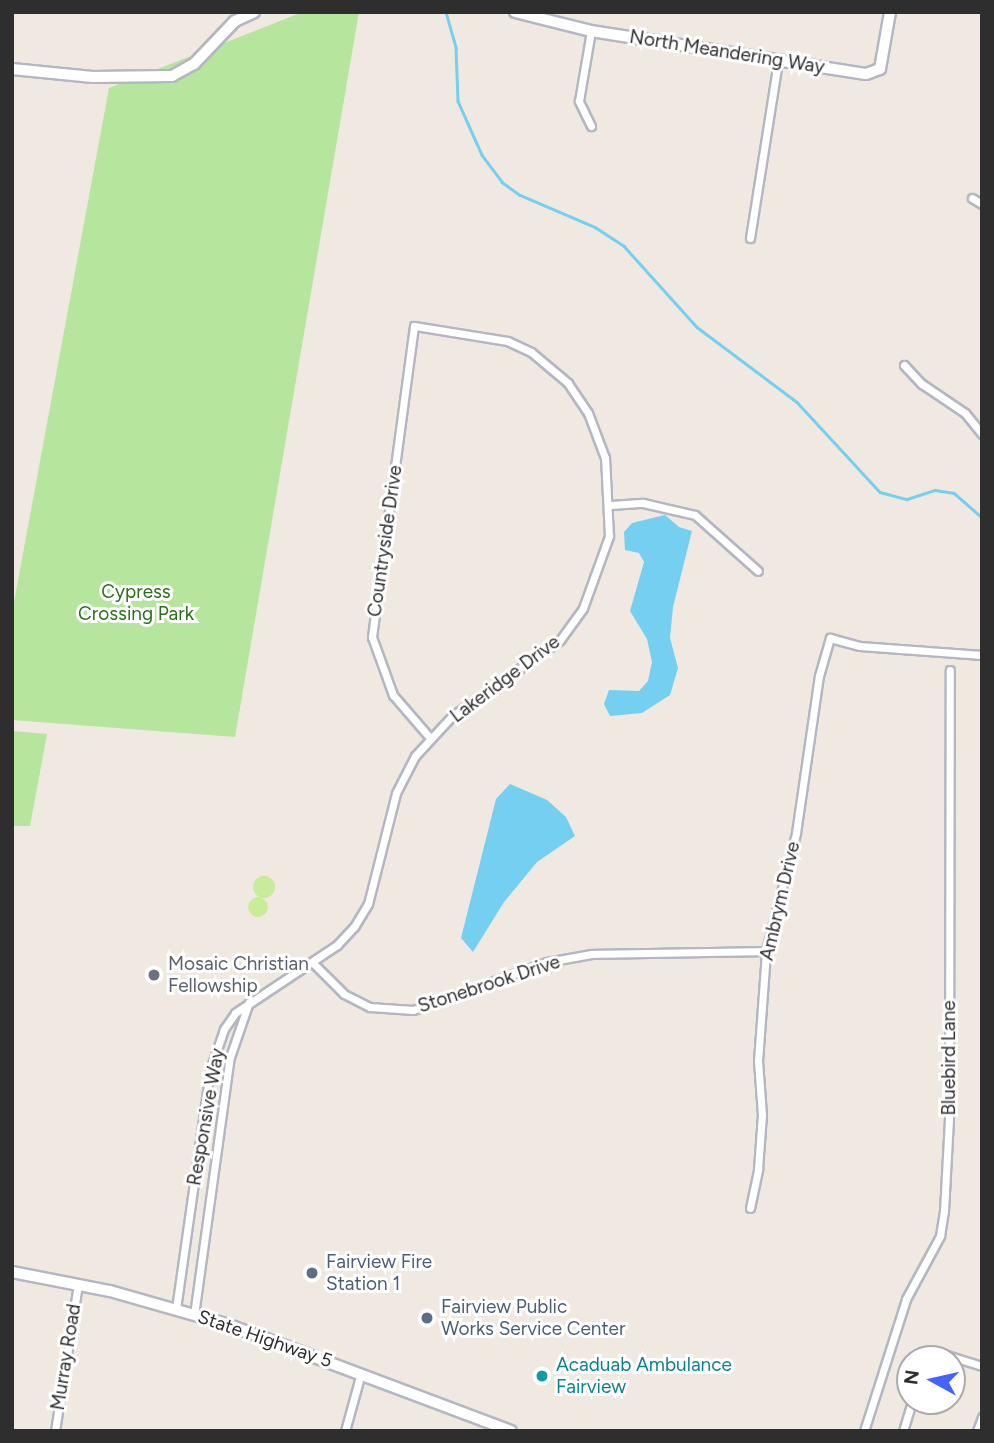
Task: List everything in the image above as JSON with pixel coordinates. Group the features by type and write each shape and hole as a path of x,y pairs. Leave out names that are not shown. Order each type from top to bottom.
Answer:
{"street":[{"path":"12,68 93,77 172,76 194,64 235,21 254,12"},
{"name":"North Meandering Way","path":"515,12 592,31 778,62 875,74 880,69 890,12"},
{"path":"591,126 579,102 592,31"},
{"path":"750,238 778,62"},
{"path":"972,198 982,204"},
{"name":"Lakeridge Drive","path":"250,1002 337,945 368,904 396,793 415,756 452,716 560,640 597,578 609,536 611,505 605,458 588,413 568,383 531,352 507,341 414,326"},
{"name":"Countryside Drive","path":"414,326 372,637 380,669 393,695 431,739"},
{"path":"904,365 922,384 965,414 982,435"},
{"path":"611,505 643,503 695,515 758,571"},
{"name":"Ambrym Drive","path":"750,1208 758,1169 762,1115 758,1061 765,951 796,834 817,688 830,638 860,646 982,654"},
{"name":"Bluebird Lane","path":"864,1431 894,1332 940,1236 944,1210 949,1119 950,670"},
{"name":"Stonebrook Drive","path":"312,962 344,994 370,1007 414,1010 568,958 653,950 765,951"},
{"name":"Responsive Way","path":"176,1309 215,1048 235,1013 250,1002"},
{"name":"Responsive Way","path":"194,1314 230,1057 250,1002"},
{"name":"State Highway 5","path":"12,1272 78,1284 194,1314 361,1373 511,1431"},
{"name":"Murray Road","path":"55,1431 78,1284"},
{"path":"345,1431 361,1373"},
{"path":"977,1431 982,1417"}],"green space":[{"name":"Cypress Crossing Park","path":"303,12 359,12 235,737 12,720 12,613 109,88"},
{"path":"12,731 47,734 30,826 12,826"},
{"path":"264,876 272,879 275,887 272,895 264,898 256,895 253,887 256,879"},
{"path":"258,897 265,900 268,907 265,914 258,917 251,914 248,907 251,900"}],"water":[{"path":"665,515 679,527 692,531 673,607 670,638 678,668 670,695 642,713 610,716 604,704 609,690 639,691 648,681 652,662 647,639 630,611 644,562 639,553 625,550 624,532 632,523"},
{"path":"510,784 547,800 566,817 575,836 537,862 504,902 473,952 461,938 496,799"}],"waterway":[{"path":"446,12 456,48 458,101 482,155 502,182 520,195 595,227 624,246 697,327 797,402 880,492 907,499 935,490 954,493 982,517"}],"place":[{"name":"Mosaic Christian Fellowship","path":"154,975"},
{"name":"Fairview Fire Station 1","path":"312,1273"},
{"name":"Fairview Public Works Service Center","path":"427,1318"},
{"name":"Acaduab Ambulance Fairview","path":"542,1376"}]}
